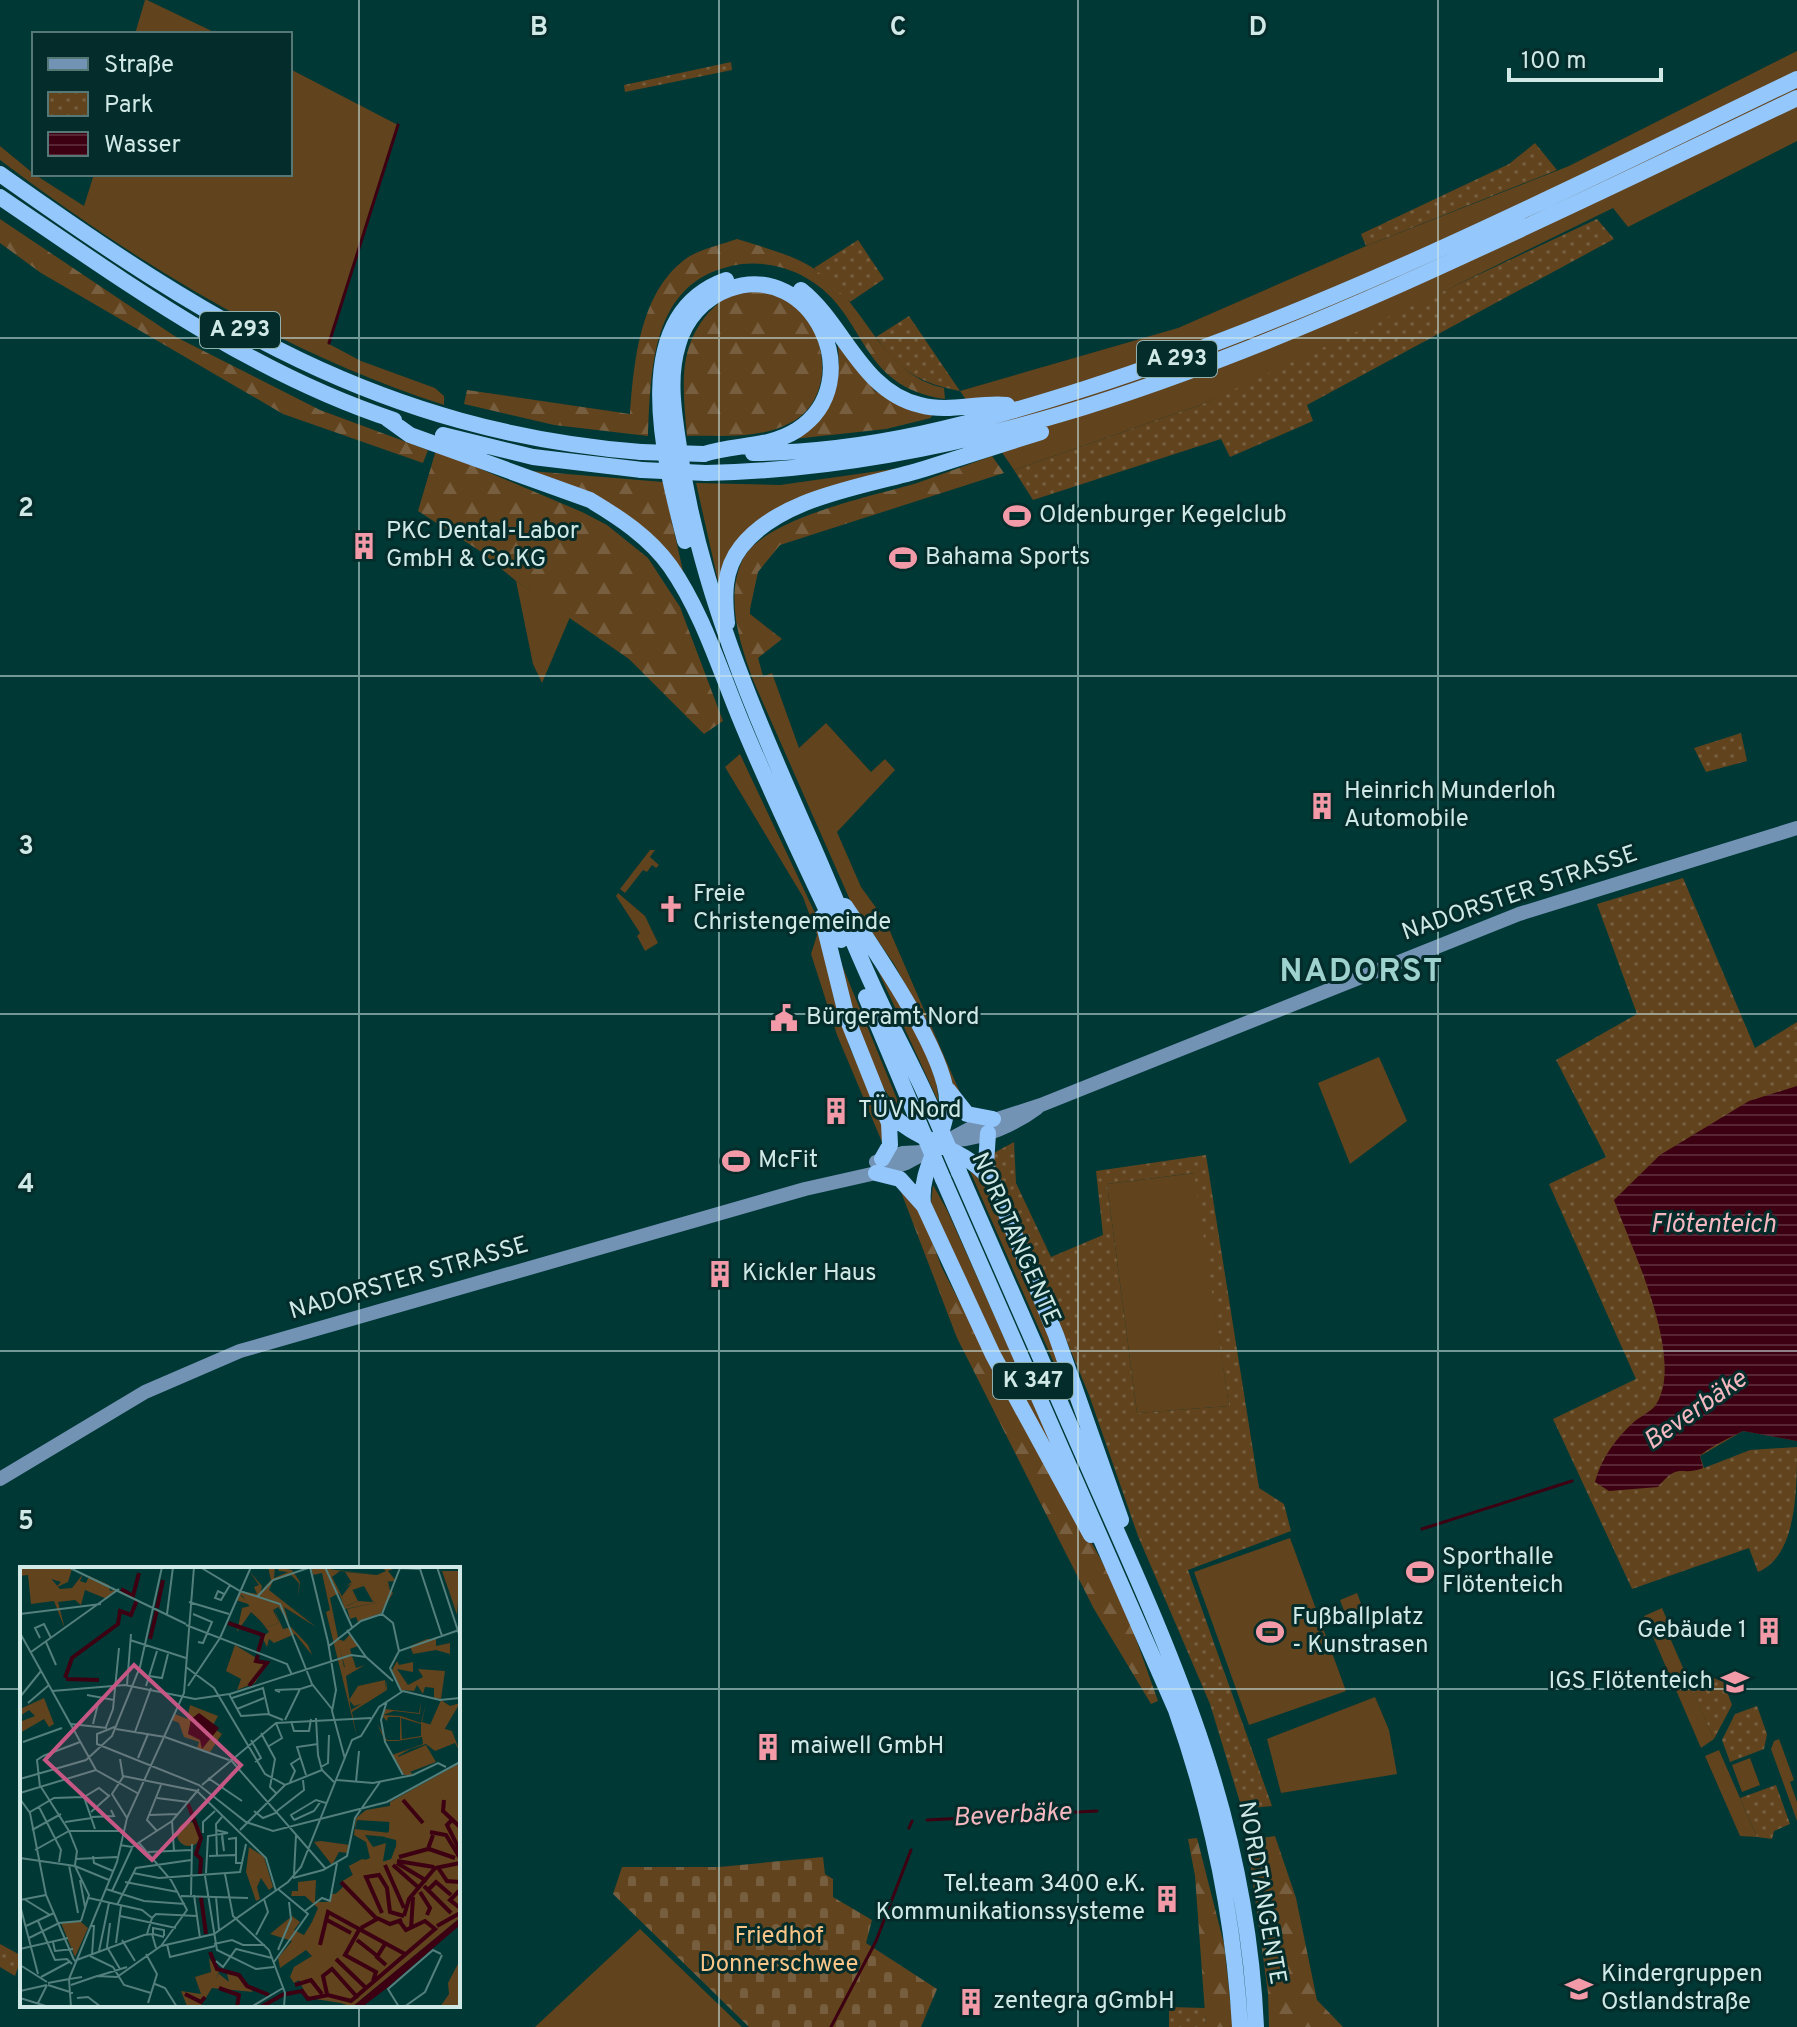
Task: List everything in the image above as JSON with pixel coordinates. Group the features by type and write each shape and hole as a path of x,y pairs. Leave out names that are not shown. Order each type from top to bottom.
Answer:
{"highway":[{"name":"A 293","path":"1028,416 1324,300 1548,198 1797,79"},
{"name":"A 293","path":"0,174 115,256 190,304 300,363 420,409 542,441 641,452 778,453 884,440 1112,400 1265,344 1559,213 1797,98"},
{"name":"A 293","path":"0,197 153,301 205,331 259,360 412,430 456,445 642,470 706,473 752,472 960,449"},
{"path":"729,671 679,521 664,434 659,379 664,346 676,318 690,300 722,281 757,275 787,282 818,303 869,374 889,392 933,408 1028,416"},
{"path":"704,454 731,445 769,443 799,429 822,405 832,377 831,350 817,319 792,296 759,285 732,288 716,295 691,317 677,346 674,366 675,419 694,537 729,671"},
{"path":"729,671 724,595 733,560 750,537 794,509 960,449 1028,416"},
{"path":"456,445 590,500 639,533 678,579 729,671"},
{"name":"NORDTANGENTE","path":"729,671 895,1046 931,1107 1184,1686 1248,1934 1256,2027"},
{"path":"815,869 898,984 943,1081 961,1110 990,1126"},
{"path":"815,869 840,994 892,1135 879,1166"},
{"name":"NORDTANGENTE","path":"895,1046 915,1114 1123,1582 1214,1802"},
{"path":"924,1206 923,1182 937,1146 947,1105 943,1081"},
{"path":"881,1100 907,1129 937,1146"},
{"name":"K 347","path":"990,1126 985,1153 993,1185 1099,1450 1121,1518 1124,1546"},
{"name":"K 347","path":"937,1146 970,1160 993,1185"},
{"name":"K 347","path":"879,1166 900,1179 924,1206 1021,1409 1104,1561 1123,1582"},
{"name":"NORDTANGENTE","path":"1223,1840 1240,2027"}],"street":[{"name":"NADORSTER STRASSE","path":"0,1479 145,1392 240,1351 853,1176 990,1126 1519,914 1797,828"}],"green space":[{"path":"147,0 214,32 136,32"},
{"path":"1797,51 1797,141 1628,227 1613,208 1314,355 1203,404 1014,470 960,391 1178,328 1366,246 1569,166"},
{"path":"731,62 732,70 625,92 624,85"},
{"path":"292,70 398,125 329,344 361,361 435,388 444,396 444,405 384,384 268,332 157,269 0,160 0,146 32,172 32,176 37,176 84,206 93,176 292,176"},
{"path":"1535,143 1557,170 1366,246 1361,234 1509,164"},
{"path":"0,219 176,337 320,410 428,450 423,463 283,414 41,273 0,243"},
{"path":"1597,219 1614,239 1307,405 1313,421 1230,457 1221,439 1033,500 1014,470 1203,404"},
{"path":"737,239 776,251 813,268 847,298 904,368 922,380 944,388 945,399 916,392 895,380 879,365 828,294 808,279 781,267 750,264 731,266 705,276 685,291 670,310 654,358 648,436 554,425 464,404 467,390 630,414 643,327 660,287 673,270 690,256"},
{"path":"858,240 884,279 850,302 814,268"},
{"path":"734,291 776,294 798,307 816,335 821,351 820,385 804,413 778,428 740,436 687,436 684,373 692,337 715,306"},
{"path":"909,316 960,391 933,384 912,374 893,359 876,337"},
{"path":"837,337 875,391 932,415 931,418 886,429 794,439 819,416 833,395 839,370"},
{"path":"436,450 582,512 607,525 648,558 680,607 723,721 704,734 629,659 516,581 480,551 418,511"},
{"path":"992,456 1004,473 780,545 758,572 750,614 782,639 758,658 763,676 753,680 739,637 735,591 742,561 753,546 771,532 820,511 917,483"},
{"path":"914,466 767,517 720,590 696,483 780,485"},
{"path":"531,471 663,482 685,580 652,536"},
{"path":"516,581 570,617 542,683 533,664"},
{"path":"772,673 799,748 826,723 871,772 885,759 895,770 837,832 861,887 885,920 965,1104 955,1094 915,1002 894,964 850,900 753,680"},
{"path":"1741,733 1747,761 1706,772 1694,748"},
{"path":"740,754 815,913 849,1046 884,1125 882,1142 837,1035 811,954 817,935 803,897 725,767"},
{"path":"650,850 655,850 650,857 659,865 656,868 652,865 647,872 643,870 625,893 620,889"},
{"path":"1683,878 1755,1048 1797,1022 1797,1441 1743,1431 1700,1456 1704,1468 1750,1450 1797,1447 1795,1501 1781,1552 1771,1564 1758,1572 1749,1548 1632,1589 1553,1419 1636,1379 1549,1184 1606,1157 1556,1060 1637,1014 1597,904"},
{"path":"618,893 645,916 658,943 645,951 637,936 640,933 616,896"},
{"path":"862,936 921,1040 936,1083 938,1101"},
{"path":"839,958 904,1116 870,1061"},
{"path":"1379,1057 1407,1121 1350,1164 1318,1083"},
{"path":"1014,1142 1016,1183 1051,1257 1103,1235 1096,1171 1206,1155 1259,1488 1284,1504 1291,1531 1188,1570 1272,1806 1242,1809 1210,1704 1138,1536 1089,1395 990,1155","holes":["1194,1173 1229,1406 1137,1413 1107,1184"]},
{"path":"970,1171 983,1182 1050,1331 1095,1457"},
{"path":"1195,1173 1229,1406 1137,1413 1107,1184"},
{"path":"898,1184 919,1206 942,1268 986,1353 1120,1594 1158,1701 1151,1704 1094,1609 957,1338"},
{"path":"933,1185 1073,1491 1024,1404 931,1203"},
{"name":"Fußballplatz - Kunstrasen","path":"1290,1538 1346,1691 1249,1725 1194,1572"},
{"path":"1357,1593 1366,1616 1348,1622 1340,1600"},
{"path":"1662,1608 1671,1629 1667,1631 1714,1739 1701,1748 1644,1616"},
{"path":"1718,1676 1722,1678 1732,1705 1714,1739 1691,1687"},
{"path":"1375,1697 1389,1730 1397,1774 1281,1793 1267,1739"},
{"path":"1757,1706 1767,1734 1764,1749 1730,1762 1722,1740 1735,1714"},
{"path":"1779,1739 1794,1780 1790,1782 1797,1802 1797,1821 1771,1749 1774,1741"},
{"path":"1719,1750 1757,1837 1740,1836 1705,1756"},
{"path":"1750,1758 1760,1785 1742,1792 1732,1765"},
{"path":"1776,1785 1790,1824 1774,1831 1772,1839 1757,1837 1740,1798"},
{"path":"1275,1836 1296,1898 1317,2000 1343,2027 1269,2027 1268,1993 1247,1840"},
{"path":"1197,1838 1224,1944 1233,2027 1206,2027 1195,1876 1188,1839"},
{"name":"Friedhof Donnerschwee","path":"823,1857 825,1874 833,1879 833,1897 872,1920 866,1943 937,1989 921,2027 749,2027 613,1894 622,1867 719,1867"},
{"path":"640,1929 742,2027 535,2027"},
{"path":"0,1944 20,1955 15,1976 0,1967"},
{"path":"1169,2007 1205,2008 1206,2027 1169,2027"}],"water":[{"name":"Flötenteich","path":"1797,1086 1797,1441 1743,1431 1700,1456 1703,1468 1671,1474 1658,1487 1609,1491 1595,1482 1601,1465 1622,1434 1655,1406 1663,1386 1664,1361 1653,1304 1614,1200 1660,1155 1749,1101"}],"waterway":[{"path":"329,343 398,125"},
{"name":"Beverbäke","path":"1422,1529 1572,1481"},
{"name":"Beverbäke","path":"927,1820 1097,1811"},
{"name":"Beverbäke","path":"909,1828 912,1821"},
{"name":"Beverbäke","path":"831,2027 876,1941 911,1850"}],"place":[{"name":"Oldenburger Kegelclub","path":"1017,516"},
{"name":"PKC Dental-Labor GmbH & Co.KG","path":"364,546"},
{"name":"Bahama Sports","path":"903,558"},
{"name":"Heinrich Munderloh Automobile","path":"1322,806"},
{"name":"Freie Christengemeinde","path":"671,909"},
{"name":"Bürgeramt Nord","path":"784,1018"},
{"name":"TÜV Nord","path":"836,1111"},
{"name":"McFit","path":"736,1161"},
{"name":"Kickler Haus","path":"720,1274"},
{"name":"Sporthalle Flötenteich","path":"1420,1572"},
{"name":"Gebäude 1","path":"1769,1631"},
{"name":"Fußballplatz - Kunstrasen","path":"1270,1632"},
{"name":"IGS Flötenteich","path":"1735,1682"},
{"name":"maiwell GmbH","path":"768,1747"},
{"name":"Tel.team 3400 e.K. Kommunikationssysteme","path":"1167,1899"},
{"name":"Kindergruppen Ostlandstraße","path":"1579,1989"},
{"name":"zentegra gGmbH","path":"971,2002"}],"district":[{"name":"NADORST","path":"1362,973"}]}
